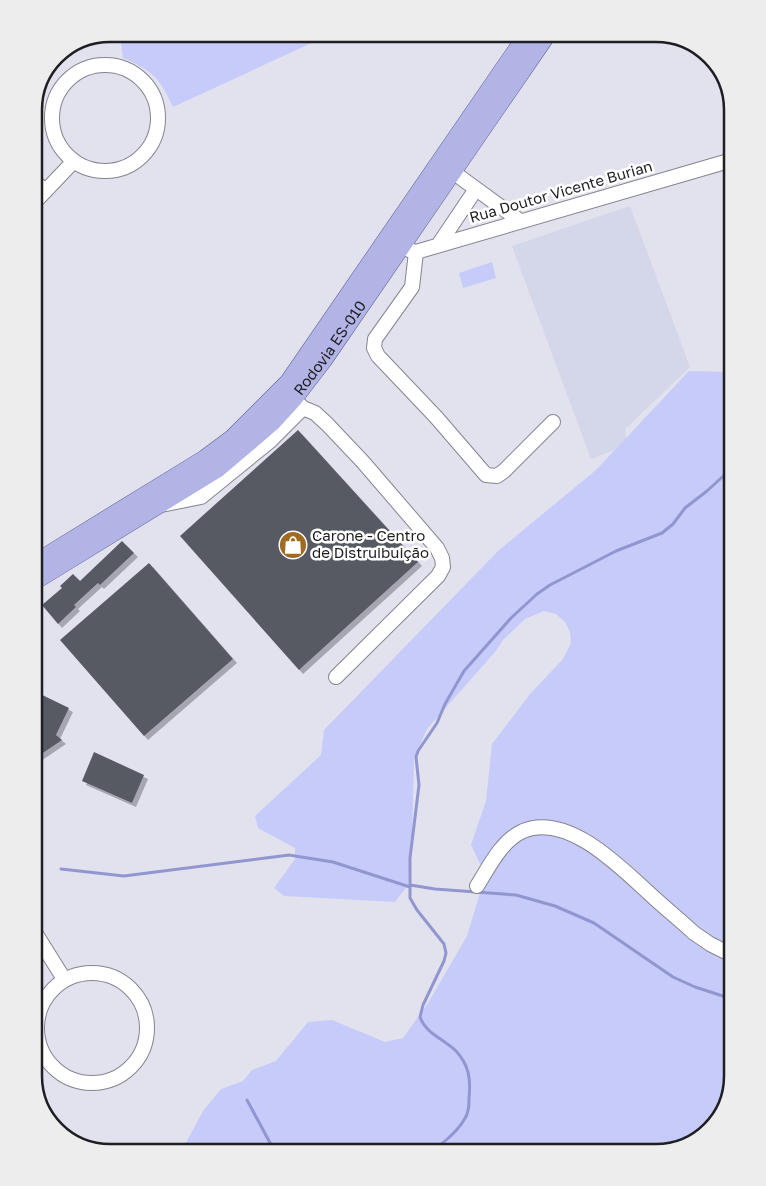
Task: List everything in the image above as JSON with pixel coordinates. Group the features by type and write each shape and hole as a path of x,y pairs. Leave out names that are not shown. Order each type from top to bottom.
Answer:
{"main road":[{"name":"Rodovia ES-010","path":"43,559 205,459 232,438 289,382 522,43"},
{"name":"Rodovia ES-010","path":"43,576 198,482 236,454 272,422 298,403 323,360 408,250 453,172 541,43"}],"street":[{"path":"114,64 136,74 152,92 159,115 154,139 150,146 140,159 119,170 95,171 73,162 57,144 50,121 55,97 69,77 90,66 114,64"},
{"path":"43,193 73,162"},
{"name":"Rua Doutor Vicente Burian","path":"408,250 439,244 724,162"},
{"path":"453,172 520,221"},
{"path":"439,244 476,189"},
{"path":"408,250 412,287 375,339 374,348 378,356 436,417 486,475 496,476 504,471 553,422"},
{"path":"298,403 318,415 363,462 411,516 437,548 442,558 443,567 438,576 336,677"},
{"path":"476,886 497,853 517,835 532,829 552,828 582,840 605,854 694,933 724,951"},
{"path":"42,944 64,979"},
{"path":"42,1005 50,991 64,979 82,973 100,972 118,978 132,989 142,1004 148,1022 146,1040 140,1057 127,1070 112,1080 94,1083 75,1081 59,1073 46,1060 42,1052"}],"shaded area":[{"path":"121,42 313,42 173,107 164,89 154,76 142,67 123,58"},
{"path":"630,206 690,367 625,429 627,445 591,459 512,246"},
{"path":"492,262 496,278 463,288 459,273"},
{"path":"689,371 724,372 724,1075 721,1093 714,1109 704,1124 686,1136 673,1141 655,1144 186,1143 203,1111 221,1089 243,1081 252,1070 276,1061 308,1022 332,1020 385,1042 403,1038 428,1003 467,936 483,883 483,870 471,845 486,801 492,744 530,694 563,659 571,643 570,632 565,622 556,614 544,611 525,619 504,639 495,652 427,729 414,759 412,844 408,885 395,902 284,896 274,888 295,859 295,848 258,828 255,816 321,755 324,730 498,551 596,470"}],"building":[{"path":"298,430 418,562 299,670 180,536"},
{"path":"122,541 134,553 100,585 98,583 74,605 76,607 58,624 42,605 62,588 60,586 73,574 80,581"},
{"path":"149,563 233,659 144,736 60,640"},
{"path":"42,695 69,708 56,735 62,740 42,753"},
{"path":"94,752 144,775 132,803 82,781"}],"waterway":[{"path":"442,1144 461,1125 466,1117 469,1106 470,1085 466,1067 460,1056 426,1028 420,1017 423,1005 446,953 444,944 417,910 410,898 410,858 419,785 416,757 418,751 437,723 445,704 464,671 511,618 537,594 550,585 616,551 662,533 673,524 685,508 724,475"},
{"path":"61,869 124,876 289,855 333,862 410,887"},
{"path":"410,885 435,889 516,895 555,906 594,923 673,977 695,987 724,996"},
{"path":"247,1100 270,1143"}],"place":[{"name":"Carone - Centro de Distruibuição","path":"293,545"}]}
